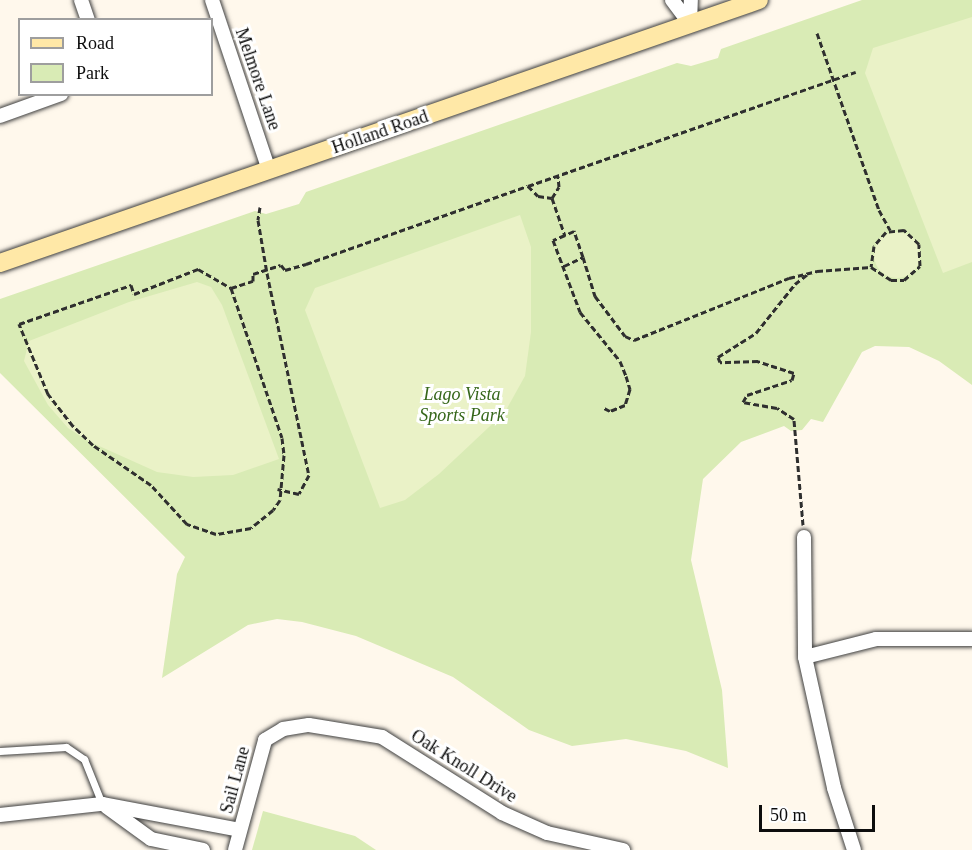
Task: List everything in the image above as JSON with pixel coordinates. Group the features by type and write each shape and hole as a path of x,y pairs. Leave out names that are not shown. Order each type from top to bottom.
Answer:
{"main road":[{"name":"Holland Road","path":"0,263 759,0"}],"street":[{"path":"81,0 87,18"},
{"name":"Melmore Lane","path":"212,0 269,170"},
{"path":"672,0 690,24"},
{"path":"690,24 691,0"},
{"path":"0,116 55,96"},
{"path":"804,537 805,657 834,788 854,850"},
{"path":"805,657 876,639 972,639"},
{"name":"Oak Knoll Drive","path":"283,729 309,725 382,737 511,817 547,834 623,850"},
{"name":"Sail Lane","path":"235,850 265,740 283,729"},
{"path":"0,815 102,804 240,830"},
{"path":"102,804 150,839 203,850"},
{"path":"175,844 181,818"}],"lane":[{"path":"0,751 66,747 84,759 102,804"}],"path":[{"path":"817,33 879,210 890,230"},
{"path":"231,288 253,281 250,276 281,265 285,270 306,264 856,72"},
{"path":"552,198 559,187 558,176"},
{"path":"528,186 538,196 552,198"},
{"path":"552,198 565,235"},
{"path":"260,207 258,220 267,270 309,475 299,494 279,489"},
{"path":"604,408 610,411 625,405 630,388 620,361 580,312 553,240 574,231 595,296 625,336 634,340 792,277 810,273 871,267 891,280 904,280 920,266 920,244 904,231 890,230 874,246 871,267"},
{"path":"564,266 583,257"},
{"path":"198,269 231,288 282,438 284,455 279,489 280,500 251,528 216,534 187,524 151,486 93,445 57,408 37,373 19,324 131,285 134,294 198,269"},
{"path":"804,537 794,418 777,408 743,402 747,395 792,380 794,373 758,361 720,362 718,357 756,333 795,284 810,273"},
{"path":"792,277 795,284"}],"green space":[{"name":"Lago Vista Sports Park","path":"862,0 972,0 972,385 939,361 909,347 875,346 862,352 823,422 811,419 802,430 791,431 784,426 741,442 703,479 691,560 722,690 728,768 686,751 626,739 572,746 529,730 453,677 356,636 302,622 277,619 248,625 162,678 177,574 185,557 0,373 0,299 255,211 266,214 299,204 306,192 677,63 691,66 718,58 721,49"},
{"path":"972,17 972,262 943,273 865,73 873,48"},
{"path":"520,215 531,247 531,332 525,376 505,412 439,474 405,500 380,508 305,310 315,288"},
{"path":"897,232 913,239 920,255 913,271 897,278 881,271 874,255 881,239"},
{"path":"197,282 211,287 222,305 279,459 233,475 193,477 157,472 88,441 68,428 48,405 24,361 29,341 129,302"},
{"path":"263,811 355,836 376,850 252,850"}]}
